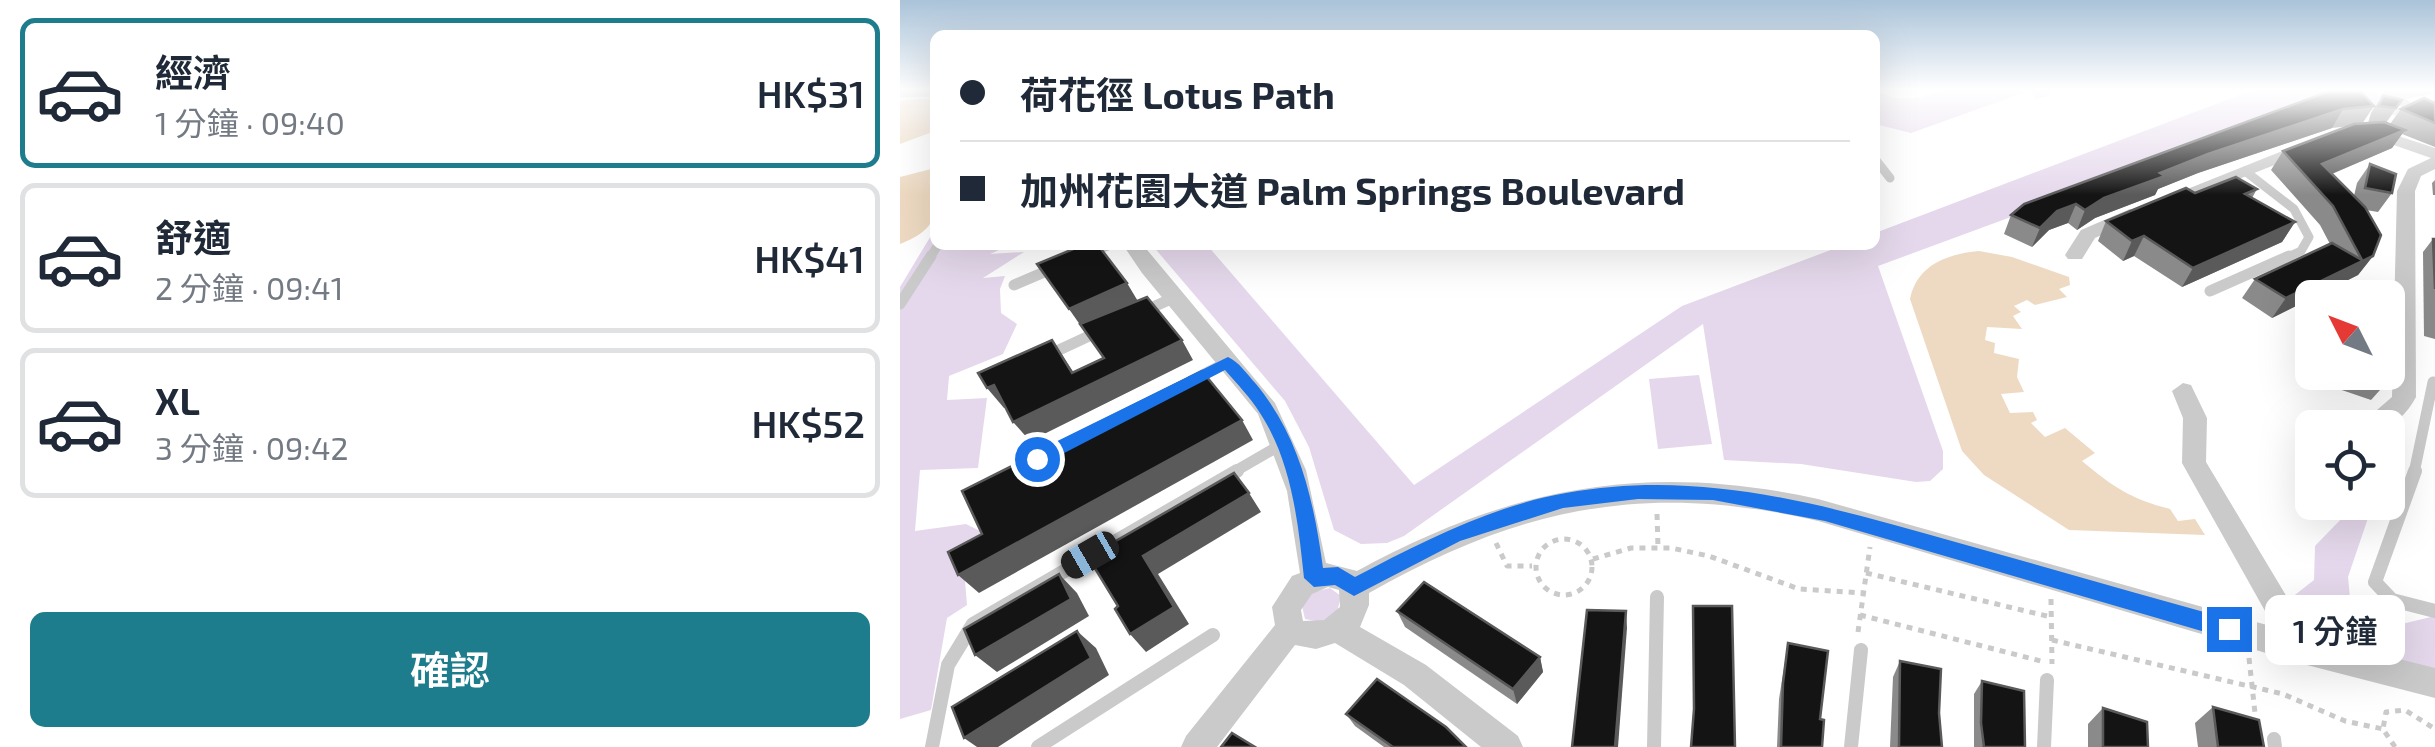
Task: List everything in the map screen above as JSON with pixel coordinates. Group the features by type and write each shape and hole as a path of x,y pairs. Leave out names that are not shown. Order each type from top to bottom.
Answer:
{"street":[{"path":"2354,131 2385,135 2435,158 2414,173 2406,191 2405,282"},
{"path":"2074,256 2088,234 2104,225 2324,140"},
{"path":"1137,250 1267,409 1284,444 1306,511 1314,578"},
{"path":"2183,392 2195,418 2194,463 2303,650"},
{"path":"1354,587 1454,534 1525,510 1619,493 1713,492 1825,513 2303,650 2435,682"},
{"path":"1198,747 1290,629 1286,607 1292,595 1314,578 1338,576 1354,587"},
{"path":"1290,629 1311,638 1337,629 1355,608 1354,587"},
{"path":"1337,629 1416,675 1508,747"}],"lane":[{"path":"1880,165 1890,178"},
{"path":"2210,291 2292,256 2307,244 2307,228 2294,209 2244,170"},
{"path":"900,304 935,250"},
{"path":"1078,258 1098,250"},
{"path":"1014,284 1062,265"},
{"path":"1036,361 1174,298"},
{"path":"1177,388 1228,362"},
{"path":"2405,373 2434,382 2431,409 2416,468 2375,582 2377,589 2393,602 2435,611"},
{"path":"932,747 950,658 957,640 973,624 1284,444"},
{"path":"1654,747 1657,597"},
{"path":"1038,747 1213,634"},
{"path":"1851,747 1862,650"},
{"path":"2044,747 2050,672"}],"path":[{"path":"1657,504 1658,547"},
{"path":"1492,534 1507,566 1535,566"},
{"path":"1858,632 1871,541"},
{"path":"1563,542 1582,545 1593,559 1594,568 1585,585 1566,594 1546,590 1539,583 1535,566 1544,549 1563,542"},
{"path":"1593,559 1632,548 1658,547 1709,556 1799,589 1863,593"},
{"path":"1866,572 2051,617"},
{"path":"2050,672 2051,592"},
{"path":"1860,616 2050,672 2063,667"},
{"path":"2052,640 2252,686 2299,699 2345,721 2383,728"},
{"path":"2248,650 2254,713"},
{"path":"2395,747 2382,719 2394,709 2417,714 2435,729"}],"shaded area":[{"path":"900,125 930,125 930,133 900,144"},
{"path":"1880,125 1880,125 1934,125 1911,133"},
{"path":"2161,125 2261,125 1878,266 1943,451 1943,469 1930,481 1801,464 1724,460 1703,324 1404,536 1387,543 1361,544 1334,530 1309,447 1285,401 1156,250 1211,250 1414,485 1682,306 1831,250 1880,250 1880,231"},
{"path":"930,169 930,224 900,244 900,177"},
{"path":"930,237 930,250 1024,252 983,278 1005,276 1000,289 1001,313 1017,324 1003,354 949,376 947,400 987,398 978,468 920,470 915,531 966,524 996,539 964,569 967,605 947,618 931,710 900,719 900,287"},
{"path":"1979,251 2012,257 2069,277 2070,285 2059,289 2067,297 2035,305 2027,300 2014,306 2021,312 2013,316 2022,329 1987,327 1985,340 1995,343 1994,353 2019,359 2017,377 2024,392 2001,394 2010,413 2033,412 2037,420 2031,423 2045,437 2065,428 2095,453 2082,461 2103,478 2133,496 2170,509 2178,521 2195,519 2205,535 2069,530 1984,475 1962,451 1910,299 1919,278 1935,263"},
{"path":"1699,375 1712,444 1658,449 1649,379"},
{"path":"2340,520 2367,520 2348,577 2351,609 2406,623 2435,616 2435,670 2325,656 2291,598 2314,580 2315,546"},
{"path":"1330,588 1341,596 1337,612 1321,622 1305,619 1302,606 1313,592"}],"building":[{"path":"2238,125 2295,125 2160,173 2165,176 2104,198 2085,210 2076,204 2057,211 2040,228 2011,215 2024,204"},
{"path":"2352,125 2392,125 2405,130 2322,164 2365,207 2381,235 2373,256 2323,280 2295,280 2295,294 2286,298 2255,279 2332,243 2362,260 2333,206 2283,151"},
{"path":"2370,164 2396,174 2392,193 2365,188"},
{"path":"2236,177 2257,189 2245,194 2295,222 2193,268 2144,236 2132,241 2106,221 2186,188 2195,193"},
{"path":"1071,250 1102,250 1127,283 1069,309 1037,264"},
{"path":"1147,297 1182,340 1013,422 994,385 987,388 978,373 1052,340 1072,373 1104,358 1080,324"},
{"path":"1202,371 1242,420 958,575 948,552 982,534 962,491"},
{"path":"1234,473 1249,493 1143,556 1174,607 1130,634 1088,557"},
{"path":"1059,574 1071,599 975,655 964,629"},
{"path":"1424,582 1540,657 1513,689 1397,611"},
{"path":"1693,606 1732,606 1735,747 1691,747"},
{"path":"1587,610 1626,611 1615,747 1572,747"},
{"path":"1077,631 1091,658 964,738 952,707"},
{"path":"1788,643 1828,651 1820,719 1824,720 1822,747 1781,747"},
{"path":"1900,661 1941,669 1942,747 1899,747"},
{"path":"1377,679 1446,727 1466,747 1393,747 1346,714"},
{"path":"1982,681 2024,691 2025,747 1984,747"},
{"path":"2213,707 2259,720 2264,747 2218,747"},
{"path":"2103,708 2147,722 2148,747 2103,747"},
{"path":"1232,733 1255,747 1221,747"}],"route":[{"path":"1037,459 1228,362 1267,409 1290,455 1306,511 1314,578 1338,576 1354,587 1454,534 1563,501 1638,491 1713,492 1825,513 2229,629"}]}
